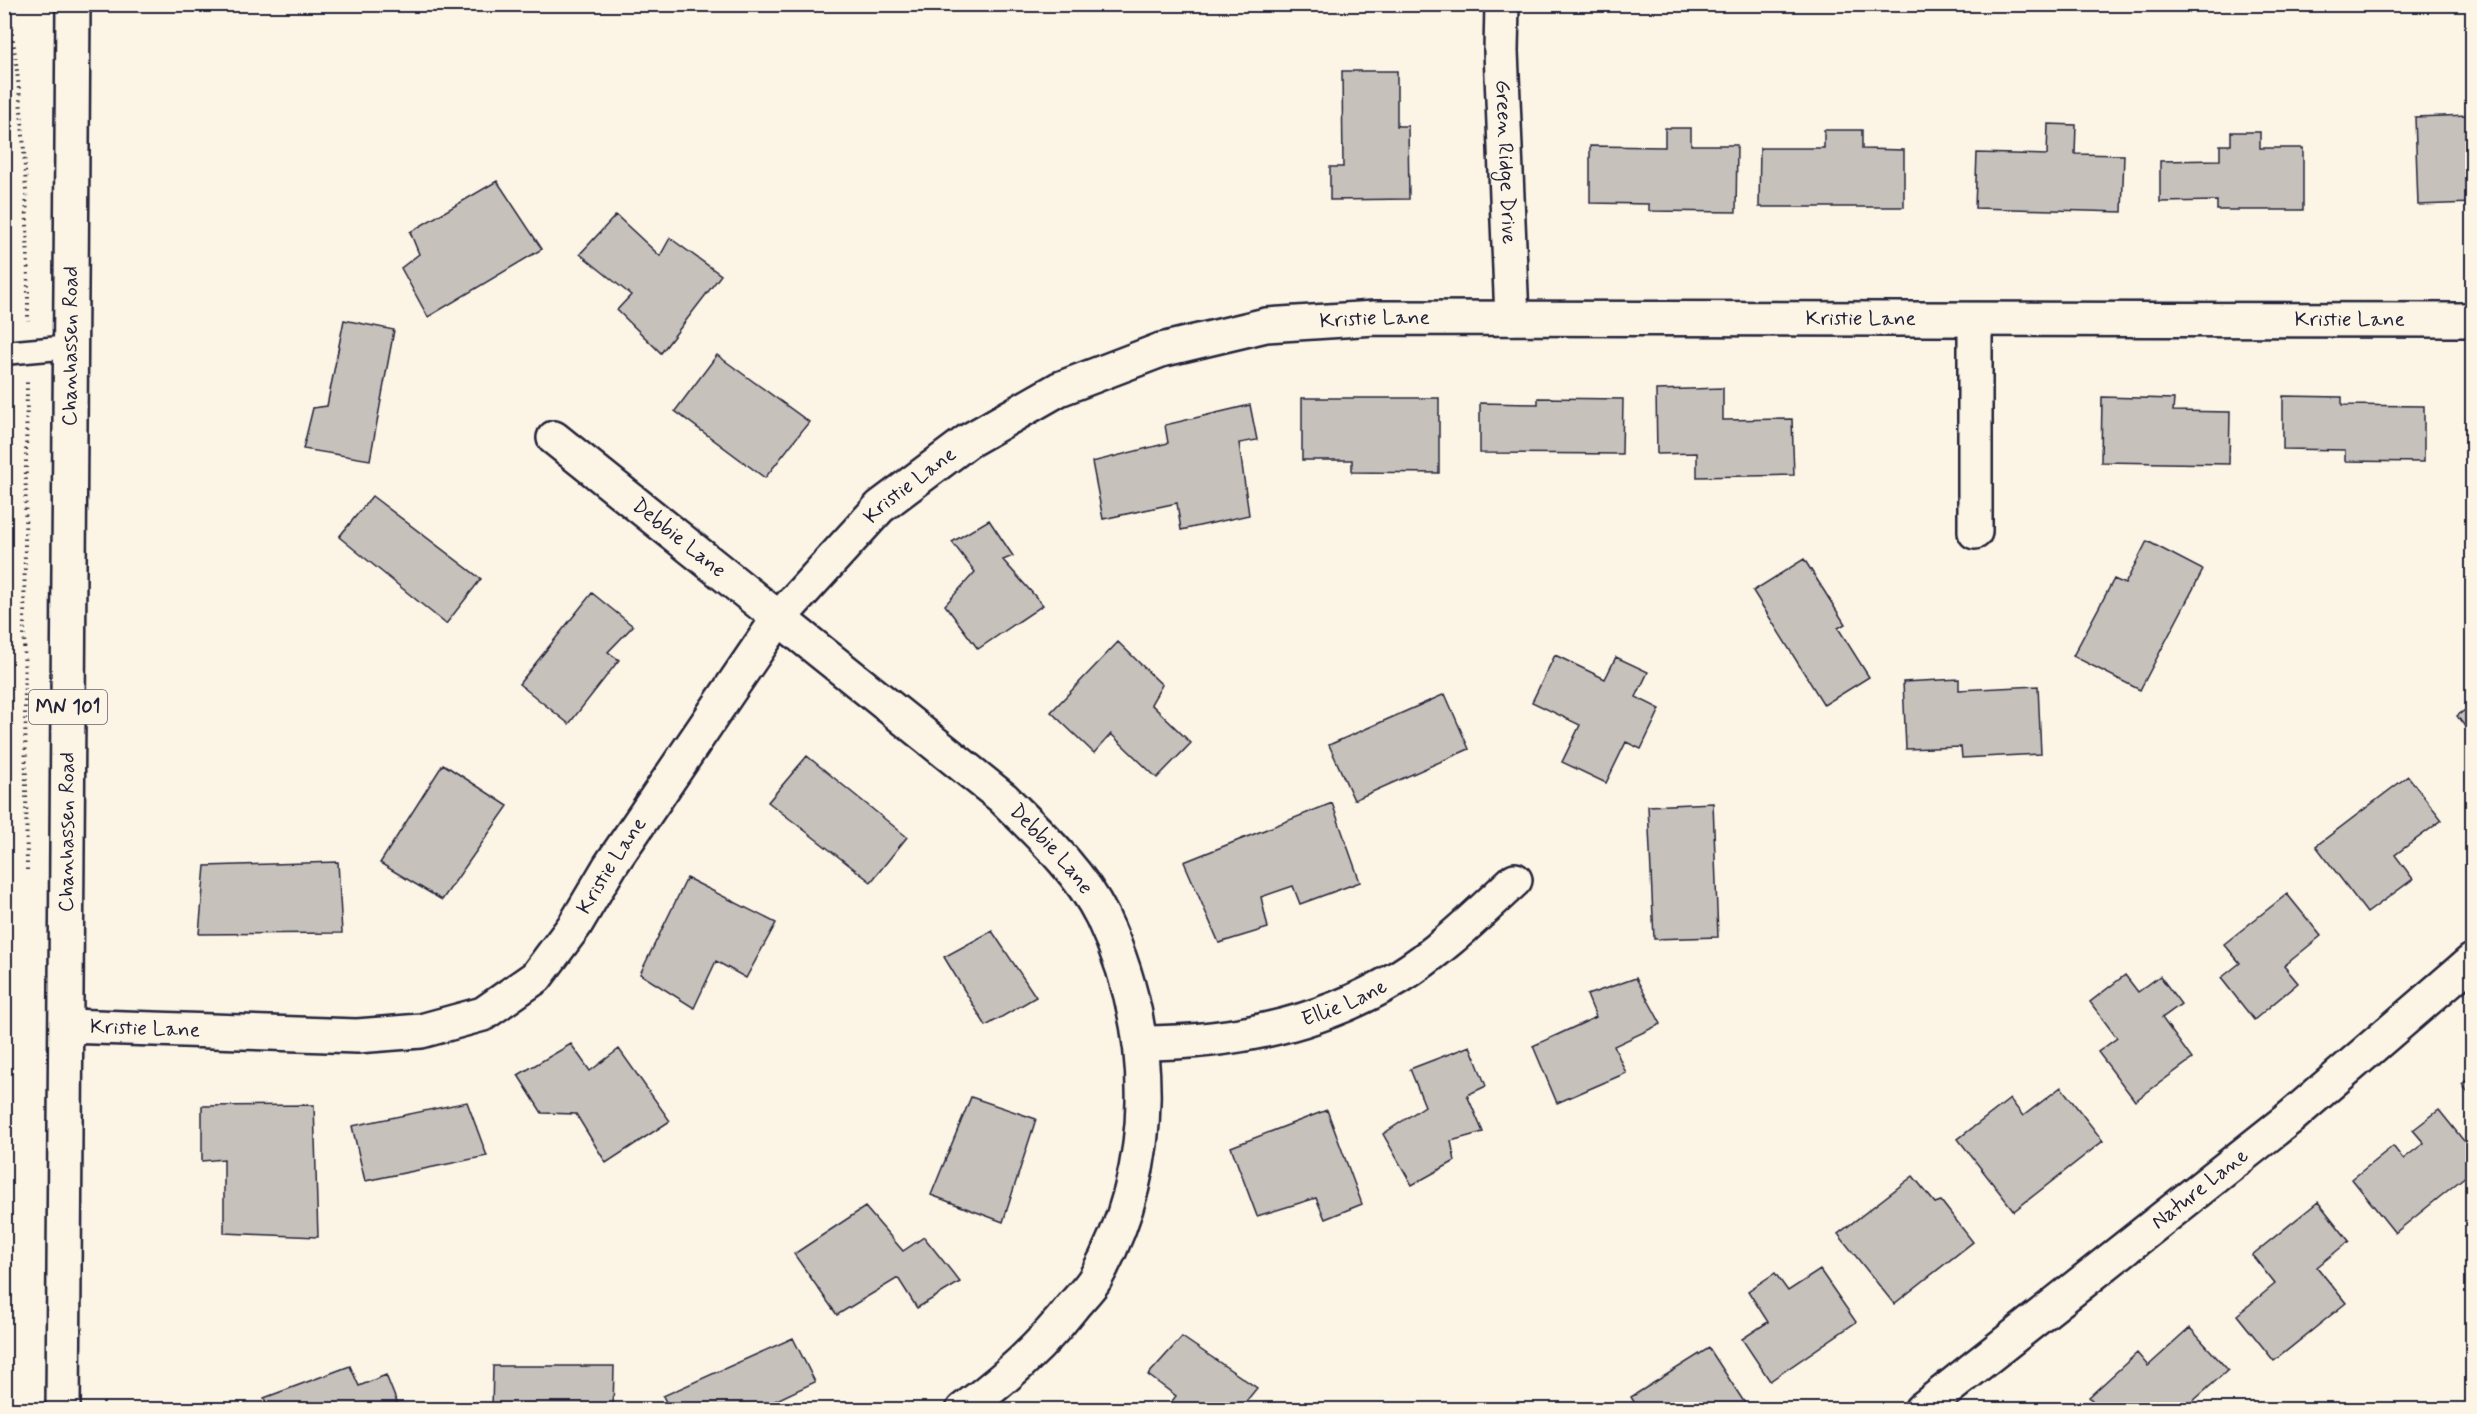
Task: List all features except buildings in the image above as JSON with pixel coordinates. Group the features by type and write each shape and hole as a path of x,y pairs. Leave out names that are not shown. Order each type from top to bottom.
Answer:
{"street":[{"name":"Chanhassen Road","path":"63,1410 68,1026 73,4"},
{"name":"Green Ridge Drive","path":"1502,4 1501,51 1512,318"},
{"name":"Kristie Lane","path":"68,1026 357,1036 421,1031 483,1014 536,977 568,934 610,866 778,619 880,507 968,441 1059,389 1161,350 1266,325 1375,318 2472,320"},
{"path":"1975,320 1975,532"},
{"name":"Debbie Lane","path":"554,438 1003,798 1059,853 1101,915 1129,986 1143,1060 1143,1137 1125,1210 1094,1280 1045,1342 963,1410"},
{"name":"Ellie Lane","path":"1140,1043 1185,1043 1259,1033 1332,1011 1399,976 1459,932 1515,880"},
{"name":"Nature Lane","path":"1921,1410 2291,1117 2472,961"}],"lane":[{"path":"4,353 71,347"}],"path":[{"path":"7,4 14,42 28,227 24,626 27,873"}]}
